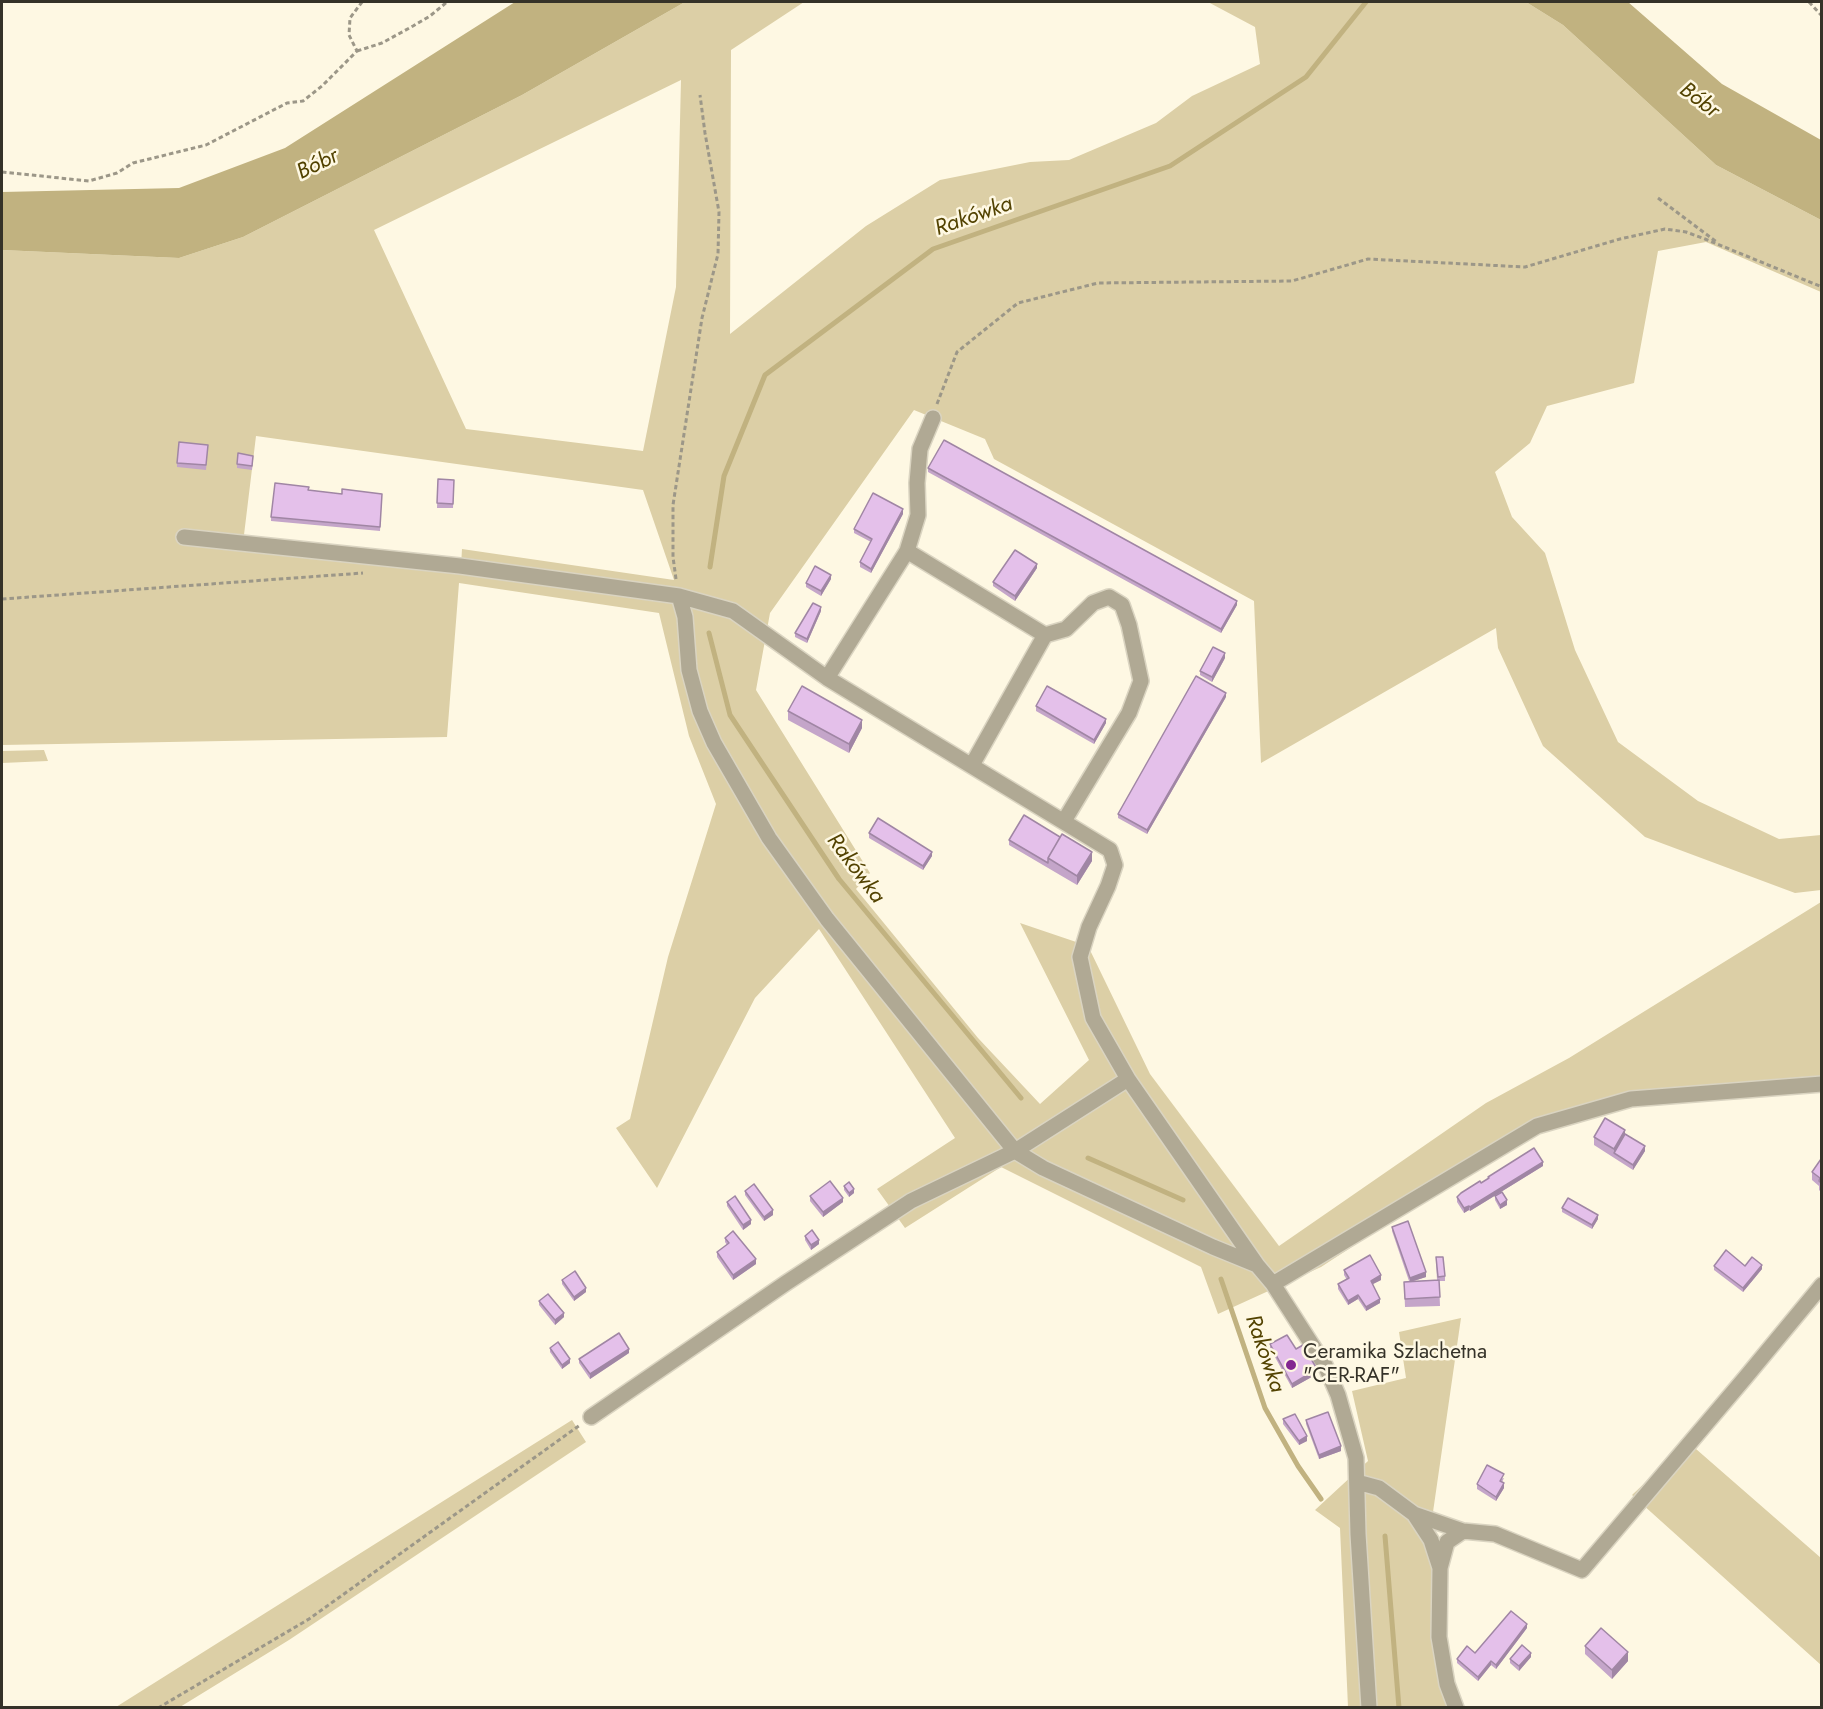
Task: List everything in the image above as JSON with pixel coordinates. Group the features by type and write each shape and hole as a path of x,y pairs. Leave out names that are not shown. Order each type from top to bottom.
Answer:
{"street":[{"path":"827,678 907,551 918,515 917,483 920,449 933,417"},
{"path":"184,537 460,566 679,596 733,611 827,678 1110,850 1115,865 1089,927 1080,957 1093,1018 1128,1079 1257,1265 1273,1284 1325,1365 1338,1395 1356,1458 1358,1534 1369,1707"},
{"path":"907,551 1045,635"},
{"path":"679,596 685,617 689,670 700,711 714,743 769,838 827,919 1015,1151 1043,1168 1257,1265"},
{"path":"972,765 1045,635 1066,629 1093,603 1109,597 1122,605 1129,625 1141,681 1129,713 1064,821"},
{"path":"591,1417 910,1201 1015,1151 1128,1079"},
{"path":"1273,1284 1537,1126 1631,1099 1821,1084"},
{"path":"1357,1482 1379,1488 1414,1514 1463,1531 1495,1534 1582,1570 1821,1285"},
{"path":"1414,1514 1431,1540 1440,1568"},
{"path":"1456,1707 1447,1684 1439,1637 1440,1568 1447,1542 1463,1531"}],"path":[{"path":"357,51 349,35 350,18 362,2"},
{"path":"2,172 89,181 117,173 133,162 206,145 287,103 303,101 322,86 357,51 382,43 430,16 447,2"},
{"path":"1809,2 1821,16"},
{"path":"679,596 673,557 673,505 702,318 718,254 718,212 700,94"},
{"path":"1658,198 1727,249"},
{"path":"933,417 957,352 1018,303 1098,283 1292,280 1368,259 1525,267 1620,239 1665,229 1686,232 1821,287"},
{"path":"2,599 366,573"},
{"path":"158,1707 309,1619 591,1417"}],"shaded area":[{"path":"685,2 804,2 731,50 730,334 866,226 940,180 1030,162 1069,160 1156,123 1192,96 1260,64 1255,27 1208,2 1526,2 1563,25 1716,165 1821,220 1821,292 1706,242 1658,251 1634,383 1547,406 1530,443 1495,472 1512,517 1545,553 1575,650 1618,742 1698,801 1779,839 1821,835 1821,890 1795,893 1645,837 1543,746 1498,648 1496,628 1261,763 1254,601 994,459 985,439 914,410 770,613 756,690 870,873 856,889 978,1038 1040,1104 1089,1060 1020,923 1088,946 1150,1074 1279,1246 1486,1103 1569,1058 1821,902 1821,1086 1651,1101 1525,1134 1321,1267 1218,1314 1201,1267 1001,1167 905,1228 877,1189 955,1138 819,929 755,998 657,1188 616,1128 630,1119 668,957 716,804 689,736 659,613 459,583 447,737 2,745 2,250 179,258 243,237 522,95","holes":["681,80 676,287 643,451 466,429 374,230","256,436 643,490 674,580 462,549 461,566 243,543"]},
{"path":"44,750 48,761 2,763 2,751"},
{"path":"1461,1318 1433,1512 1436,1671 1447,1707 1348,1707 1340,1528 1315,1510 1368,1461 1352,1391 1406,1378 1399,1332"},
{"path":"572,1420 586,1442 289,1640 180,1707 116,1707"},
{"path":"1688,1442 1821,1558 1821,1665 1632,1495"}],"water":[{"name":"Bóbr","path":"515,2 685,2 522,95 243,237 179,258 2,250 2,192 179,188 285,148"},
{"name":"Bóbr","path":"1526,2 1628,2 1722,84 1821,140 1821,220 1716,165 1563,25"}],"building":[{"path":"944,440 1237,601 1221,629 928,468"},
{"path":"179,442 208,445 206,465 177,463"},
{"path":"238,453 253,456 252,466 237,464"},
{"path":"438,479 454,480 453,504 437,503"},
{"path":"275,483 342,494 342,489 382,494 380,527 271,517"},
{"path":"873,493 903,509 871,569 860,562 872,539 854,529"},
{"path":"1015,550 1037,564 1015,596 993,582"},
{"path":"815,566 831,575 821,591 806,583"},
{"path":"813,603 821,607 807,639 795,633"},
{"path":"1213,647 1225,653 1212,677 1200,671"},
{"path":"1196,676 1226,693 1147,830 1118,814"},
{"path":"802,686 862,720 849,744 788,711"},
{"path":"1047,686 1106,719 1094,740 1036,706"},
{"path":"1024,815 1060,837 1048,858 1048,863 1009,840"},
{"path":"878,818 932,852 923,866 869,833"},
{"path":"1062,834 1092,852 1077,876 1048,858"},
{"path":"1605,1118 1625,1130 1614,1149 1594,1137"},
{"path":"1625,1134 1645,1146 1633,1165 1614,1153"},
{"path":"1534,1148 1543,1162 1470,1207 1464,1208 1457,1197 1461,1193 1480,1181 1481,1183"},
{"path":"1821,1159 1821,1183 1820,1178 1812,1172"},
{"path":"830,1181 843,1198 823,1212 810,1196"},
{"path":"849,1182 854,1189 849,1193 844,1186"},
{"path":"754,1184 773,1210 764,1217 745,1191"},
{"path":"1502,1192 1507,1200 1500,1205 1495,1196"},
{"path":"735,1196 751,1220 743,1225 727,1202"},
{"path":"1568,1198 1598,1215 1592,1225 1562,1208"},
{"path":"1408,1221 1426,1272 1410,1278 1392,1227"},
{"path":"812,1230 819,1240 811,1245 805,1236"},
{"path":"733,1231 756,1259 733,1275 717,1252 729,1243 725,1238"},
{"path":"1726,1250 1745,1266 1752,1257 1762,1265 1743,1288 1714,1266"},
{"path":"1370,1255 1381,1275 1371,1281 1380,1299 1366,1307 1358,1295 1348,1301 1338,1284 1349,1278 1344,1270"},
{"path":"1436,1257 1443,1257 1445,1276 1438,1277"},
{"path":"575,1271 586,1288 574,1297 562,1280"},
{"path":"1439,1280 1440,1297 1405,1299 1404,1282"},
{"path":"548,1294 564,1313 555,1320 539,1301"},
{"path":"619,1333 629,1349 590,1374 579,1359"},
{"name":"Ceramika Szlachetna \"CER-RAF\"","path":"1287,1335 1296,1349 1303,1345 1317,1369 1292,1384 1270,1344"},
{"path":"558,1342 570,1359 562,1365 550,1348"},
{"path":"1328,1412 1341,1446 1319,1455 1306,1420"},
{"path":"1295,1414 1307,1436 1299,1441 1283,1419"},
{"path":"1487,1465 1504,1474 1500,1481 1504,1483 1496,1497 1477,1484"},
{"path":"1511,1611 1527,1624 1496,1665 1491,1661 1478,1677 1457,1659 1467,1646 1475,1653"},
{"path":"1601,1628 1628,1652 1612,1670 1585,1646"},
{"path":"1522,1645 1531,1653 1519,1666 1510,1659"}],"waterway":[{"name":"Rakówka","path":"710,567 724,476 765,375 933,249 1170,166 1306,77 1366,2"},
{"name":"Rakówka","path":"709,633 730,715 839,879 1021,1098"},
{"name":"Rakówka","path":"1088,1158 1183,1200"},
{"name":"Rakówka","path":"1221,1279 1265,1408 1298,1466 1321,1499"},
{"name":"Rakówka","path":"1385,1536 1399,1708"}],"place":[{"name":"Ceramika Szlachetna \"CER-RAF\"","path":"1291,1365"}]}
